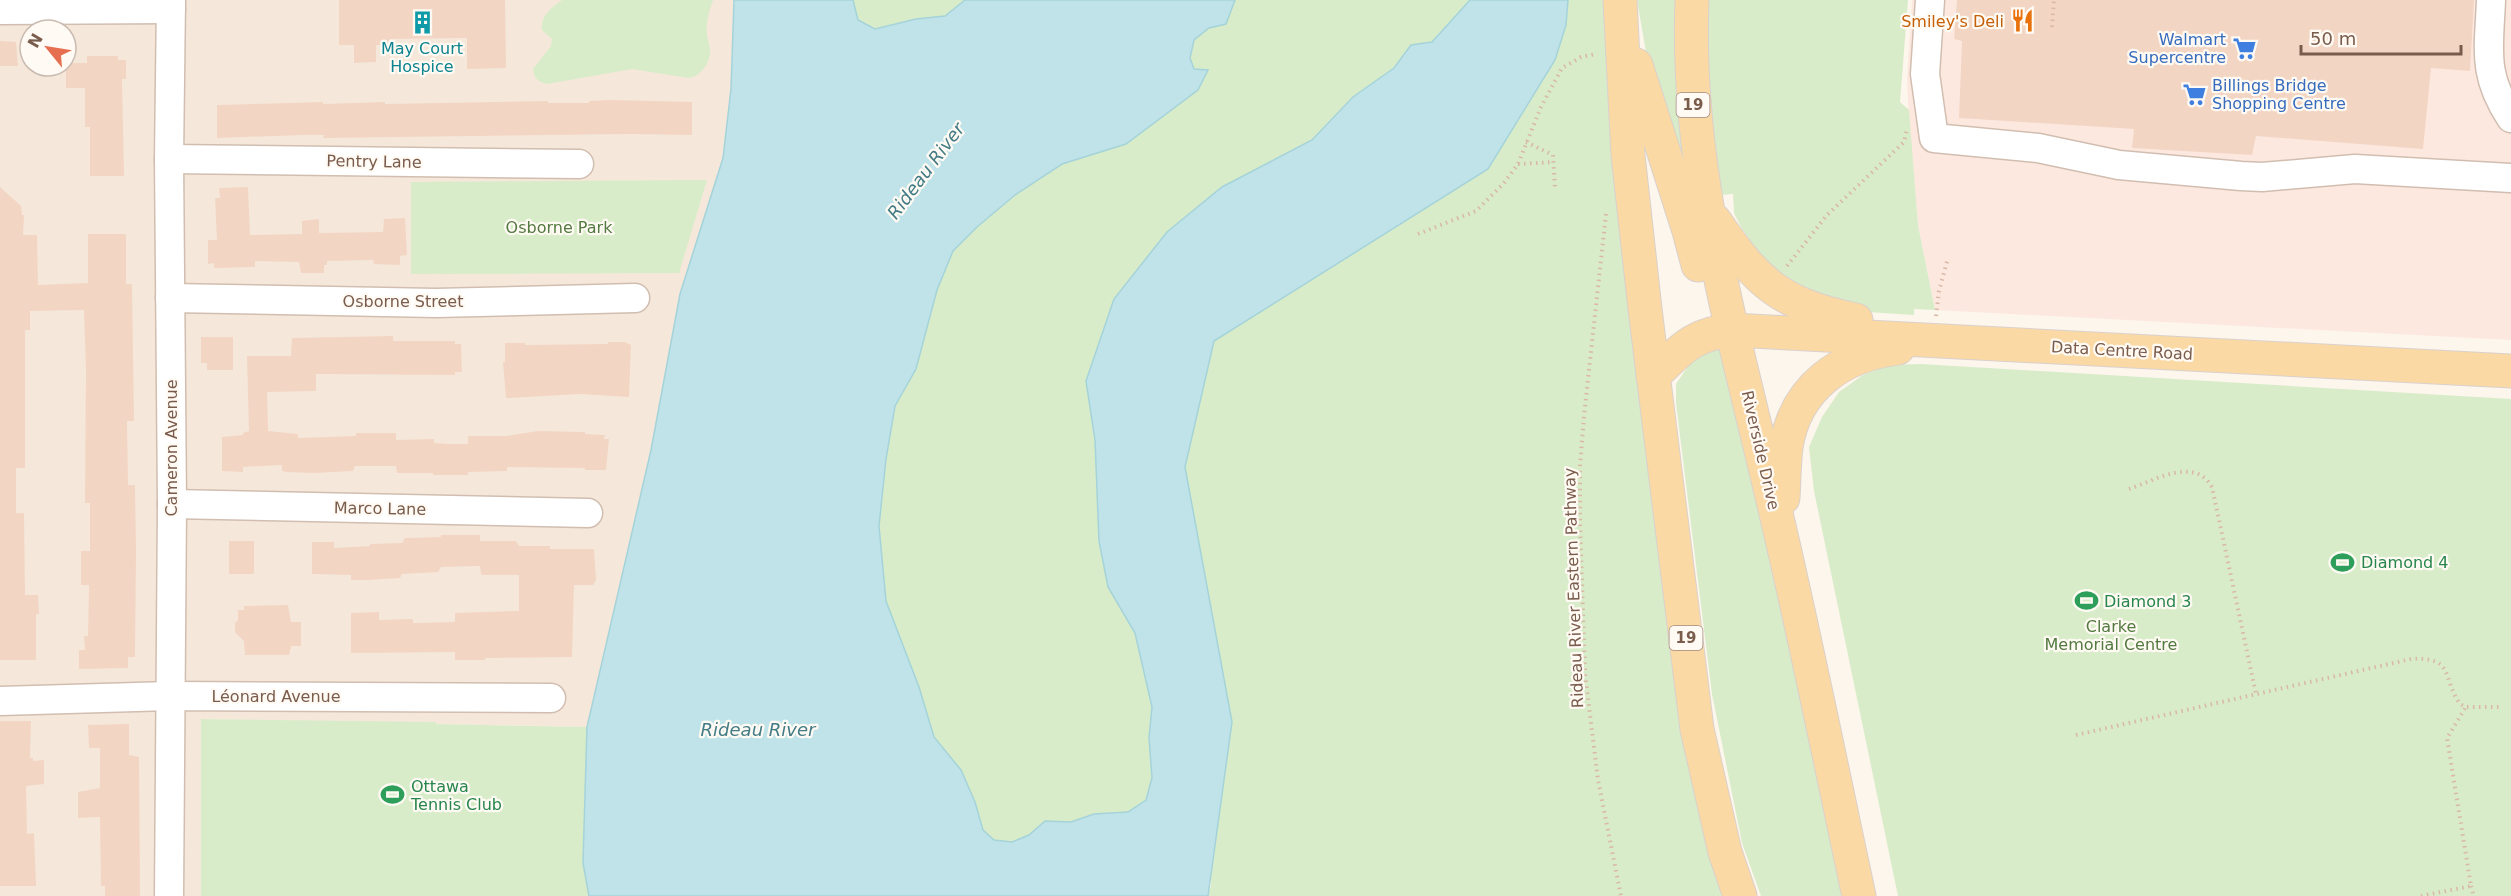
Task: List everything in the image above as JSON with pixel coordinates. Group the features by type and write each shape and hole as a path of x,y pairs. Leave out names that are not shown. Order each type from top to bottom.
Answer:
{"main road":[{"path":"1681,0 1691,35"},
{"name":"Riverside Drive","path":"1692,0 1694,121 1707,210 1782,536 1858,896"},
{"path":"1621,12 1689,231 1707,305 1712,316 1733,330"},
{"name":"19","path":"1621,12 1628,155 1697,729 1725,852 1740,896"},
{"path":"1707,210 1756,276 1783,296 1829,315 1943,339"},
{"name":"Data Centre Road","path":"1653,376 1685,346 1702,335 1733,330 1943,339 2511,371"},
{"path":"1782,536 1784,469 1790,430 1801,407 1824,376 1843,363 1882,350 1943,339"}],"street":[{"path":"1930,0 1925,74 1934,138 2038,148 2119,165 2262,177 2355,170 2511,178"},
{"path":"2491,0 2489,58 2492,80 2497,96 2511,118"},
{"path":"0,10 171,4"},
{"name":"Cameron Avenue","path":"169,896 172,504 169,159 171,4"},
{"name":"Pentry Lane","path":"169,159 579,164"},
{"name":"Osborne Street","path":"170,298 436,303 635,298"},
{"name":"Marco Lane","path":"172,504 588,513"},
{"name":"Léonard Avenue","path":"0,701 170,696 551,698"}],"path":[{"path":"2052,27 2054,0"},
{"path":"1418,234 1476,211 1504,183 1518,164 1541,107 1562,68 1581,57 1599,54"},
{"path":"1785,268 1827,215 1904,142 1909,122 1931,118"},
{"path":"1526,142 1551,153 1554,162 1555,189"},
{"path":"1518,164 1554,162"},
{"path":"1943,339 1939,291 1948,258"},
{"name":"Rideau River Eastern Pathway","path":"1596,313 1580,467 1585,674 1598,780 1621,896"},
{"path":"2129,489 2183,471 2193,470 2207,479 2212,487 2256,694"},
{"path":"2076,735 2422,658 2439,662 2444,668 2460,704 2466,707 2501,707"},
{"path":"2466,707 2447,738 2474,896"},
{"path":"2421,896 2471,886"}],"shaded area":[{"path":"0,0 734,0 731,89 723,158 680,294 651,450 587,727 201,719 201,896 0,896"},
{"name":"Billings Bridge Shopping Centre","path":"1912,0 2511,0 2511,340 1935,310 1918,225 1909,122 1907,79"}],"green space":[{"path":"562,0 713,0 707,25 710,51 708,62 700,72 689,78 632,69 547,84 541,82 535,77 533,69 551,46 552,39 542,30 543,20"},
{"path":"853,0 965,0 945,16 916,19 875,29 858,20"},
{"path":"1235,0 1470,0 1432,42 1411,45 1394,68 1353,97 1312,140 1222,187 1167,232 1114,299 1086,381 1095,440 1108,587 1135,633 1152,707 1149,738 1152,778 1146,800 1128,812 1094,814 1071,822 1045,821 1029,835 1012,842 994,840 983,830 975,802 961,770 934,737 919,687 886,601 879,526 886,459 895,406 916,369 937,290 952,251 1015,195 1062,164 1126,144 1208,71 1194,69 1190,58 1194,40 1209,28 1226,24"},
{"path":"1568,0 1606,0 1611,110 1740,896 1208,896 1211,885 1185,467 1214,341 1366,245 1566,25"},
{"path":"1637,0 1680,0 1689,176 1647,58"},
{"path":"1707,0 1908,0 1900,102 1909,110 1918,225 1935,310 1914,309 1914,315 1851,311 1783,276 1761,255 1742,229 1734,213 1733,194 1721,195 1706,83"},
{"name":"Osborne Park","path":"707,180 679,273 411,274 411,182"},
{"path":"1720,347 1731,370 1843,896 1761,896 1742,843 1712,694 1676,403 1676,384 1695,356"},
{"name":"Clarke Memorial Centre","path":"1921,364 2511,399 2511,896 1898,896 1814,491 1809,447 1822,417 1839,392 1863,375 1888,365"},
{"name":"Ottawa Tennis Club","path":"201,719 436,722 436,724 587,727 583,863 589,896 201,896"}],"water":[{"name":"Rideau River","path":"734,0 853,0 858,20 875,29 916,19 945,16 965,0 1235,0 1226,24 1209,28 1194,40 1190,58 1194,69 1208,70 1198,90 1126,144 1062,164 1015,195 953,251 937,290 916,369 895,406 886,459 879,526 886,601 919,687 934,737 961,770 975,802 983,830 994,840 1012,842 1029,835 1045,821 1071,822 1094,814 1128,812 1146,800 1152,778 1149,738 1152,707 1135,633 1108,587 1099,541 1095,440 1086,381 1114,299 1167,232 1222,187 1312,140 1353,97 1394,68 1411,45 1432,42 1470,0 1568,0 1566,25 1555,60 1488,169 1214,341 1185,467 1232,722 1208,896 589,896 583,863 587,727 651,450 680,294 723,158 731,89"}],"building":[{"name":"May Court Hospice","path":"339,0 505,0 506,68 467,69 467,38 390,39 390,45 376,45 376,62 354,63 354,45 339,45"},
{"name":"Billings Bridge Shopping Centre","path":"1957,0 2474,0 2470,71 2431,68 2423,149 2256,136 2252,155 2132,148 2134,129 1959,118 1962,41 1954,39"},
{"path":"0,41 16,42 18,66 0,66"},
{"path":"87,56 118,56 118,60 126,60 126,79 122,79 124,176 90,176 90,127 85,127 85,88 66,88 66,78 78,78 78,63 87,63"},
{"path":"548,101 548,103 589,103 589,101 692,102 692,135 323,138 324,135 302,135 217,138 217,105 323,102 323,104"},
{"path":"0,187 21,206 22,215 24,215 23,235 37,235 38,285 88,283 88,234 126,234 126,284 132,284 134,421 127,421 128,485 135,485 136,551 135,657 128,657 128,668 79,669 79,650 85,650 84,636 88,636 89,585 81,585 81,551 90,551 90,503 85,503 84,310 30,311 30,330 25,330 25,468 16,468 16,513 24,513 25,595 38,595 36,660 0,660"},
{"path":"248,187 250,235 302,234 302,221 319,219 319,233 383,232 384,219 405,218 407,255 400,256 400,265 374,264 373,260 327,261 327,265 324,265 324,273 301,273 299,262 255,261 255,267 214,268 214,263 208,264 208,240 217,240 215,198 220,198 219,188"},
{"path":"393,336 393,341 455,341 455,344 461,344 462,372 455,372 455,375 316,374 316,391 267,392 268,431 298,434 298,438 356,436 356,433 396,433 396,440 434,439 434,443 450,444 468,444 468,436 507,436 538,431 585,432 585,434 605,435 604,439 609,439 606,470 507,467 507,471 468,472 468,475 433,475 433,473 397,473 396,466 355,466 353,471 286,472 282,471 282,465 243,467 243,472 222,471 222,437 243,435 249,431 247,356 291,356 292,338"},
{"path":"201,337 233,337 233,370 207,370 207,363 201,363"},
{"path":"608,342 625,342 631,345 629,397 580,394 506,398 503,362 505,362 505,343 525,343 525,345 608,344"},
{"path":"441,535 480,535 480,541 516,541 519,546 550,546 550,549 594,549 596,580 593,585 574,585 572,657 455,660 455,652 351,653 351,613 379,612 379,620 413,619 413,623 455,622 455,613 519,611 519,575 483,575 480,566 441,567 438,572 402,574 400,578 368,580 351,580 351,575 312,574 312,542 334,542 334,548 402,543 405,538 441,537"},
{"path":"229,541 254,541 254,574 229,574"},
{"path":"288,605 291,622 301,622 301,646 291,646 289,655 245,655 244,641 235,632 238,610 244,610 244,606"},
{"path":"0,721 31,721 30,758 33,758 33,761 44,760 44,784 26,786 27,834 34,833 36,886 0,886"},
{"path":"129,724 129,755 139,757 140,896 105,896 105,886 101,886 100,817 78,818 78,792 100,788 100,748 89,748 88,725"}],"place":[{"name":"Smiley's Deli","path":"2022,21"},
{"name":"May Court Hospice","path":"422,23"},
{"name":"Walmart Supercentre","path":"2244,48"},
{"name":"Billings Bridge Shopping Centre","path":"2194,94"},
{"name":"Diamond 4","path":"2343,562"},
{"name":"Diamond 3","path":"2086,601"},
{"name":"Ottawa Tennis Club","path":"393,795"}]}
